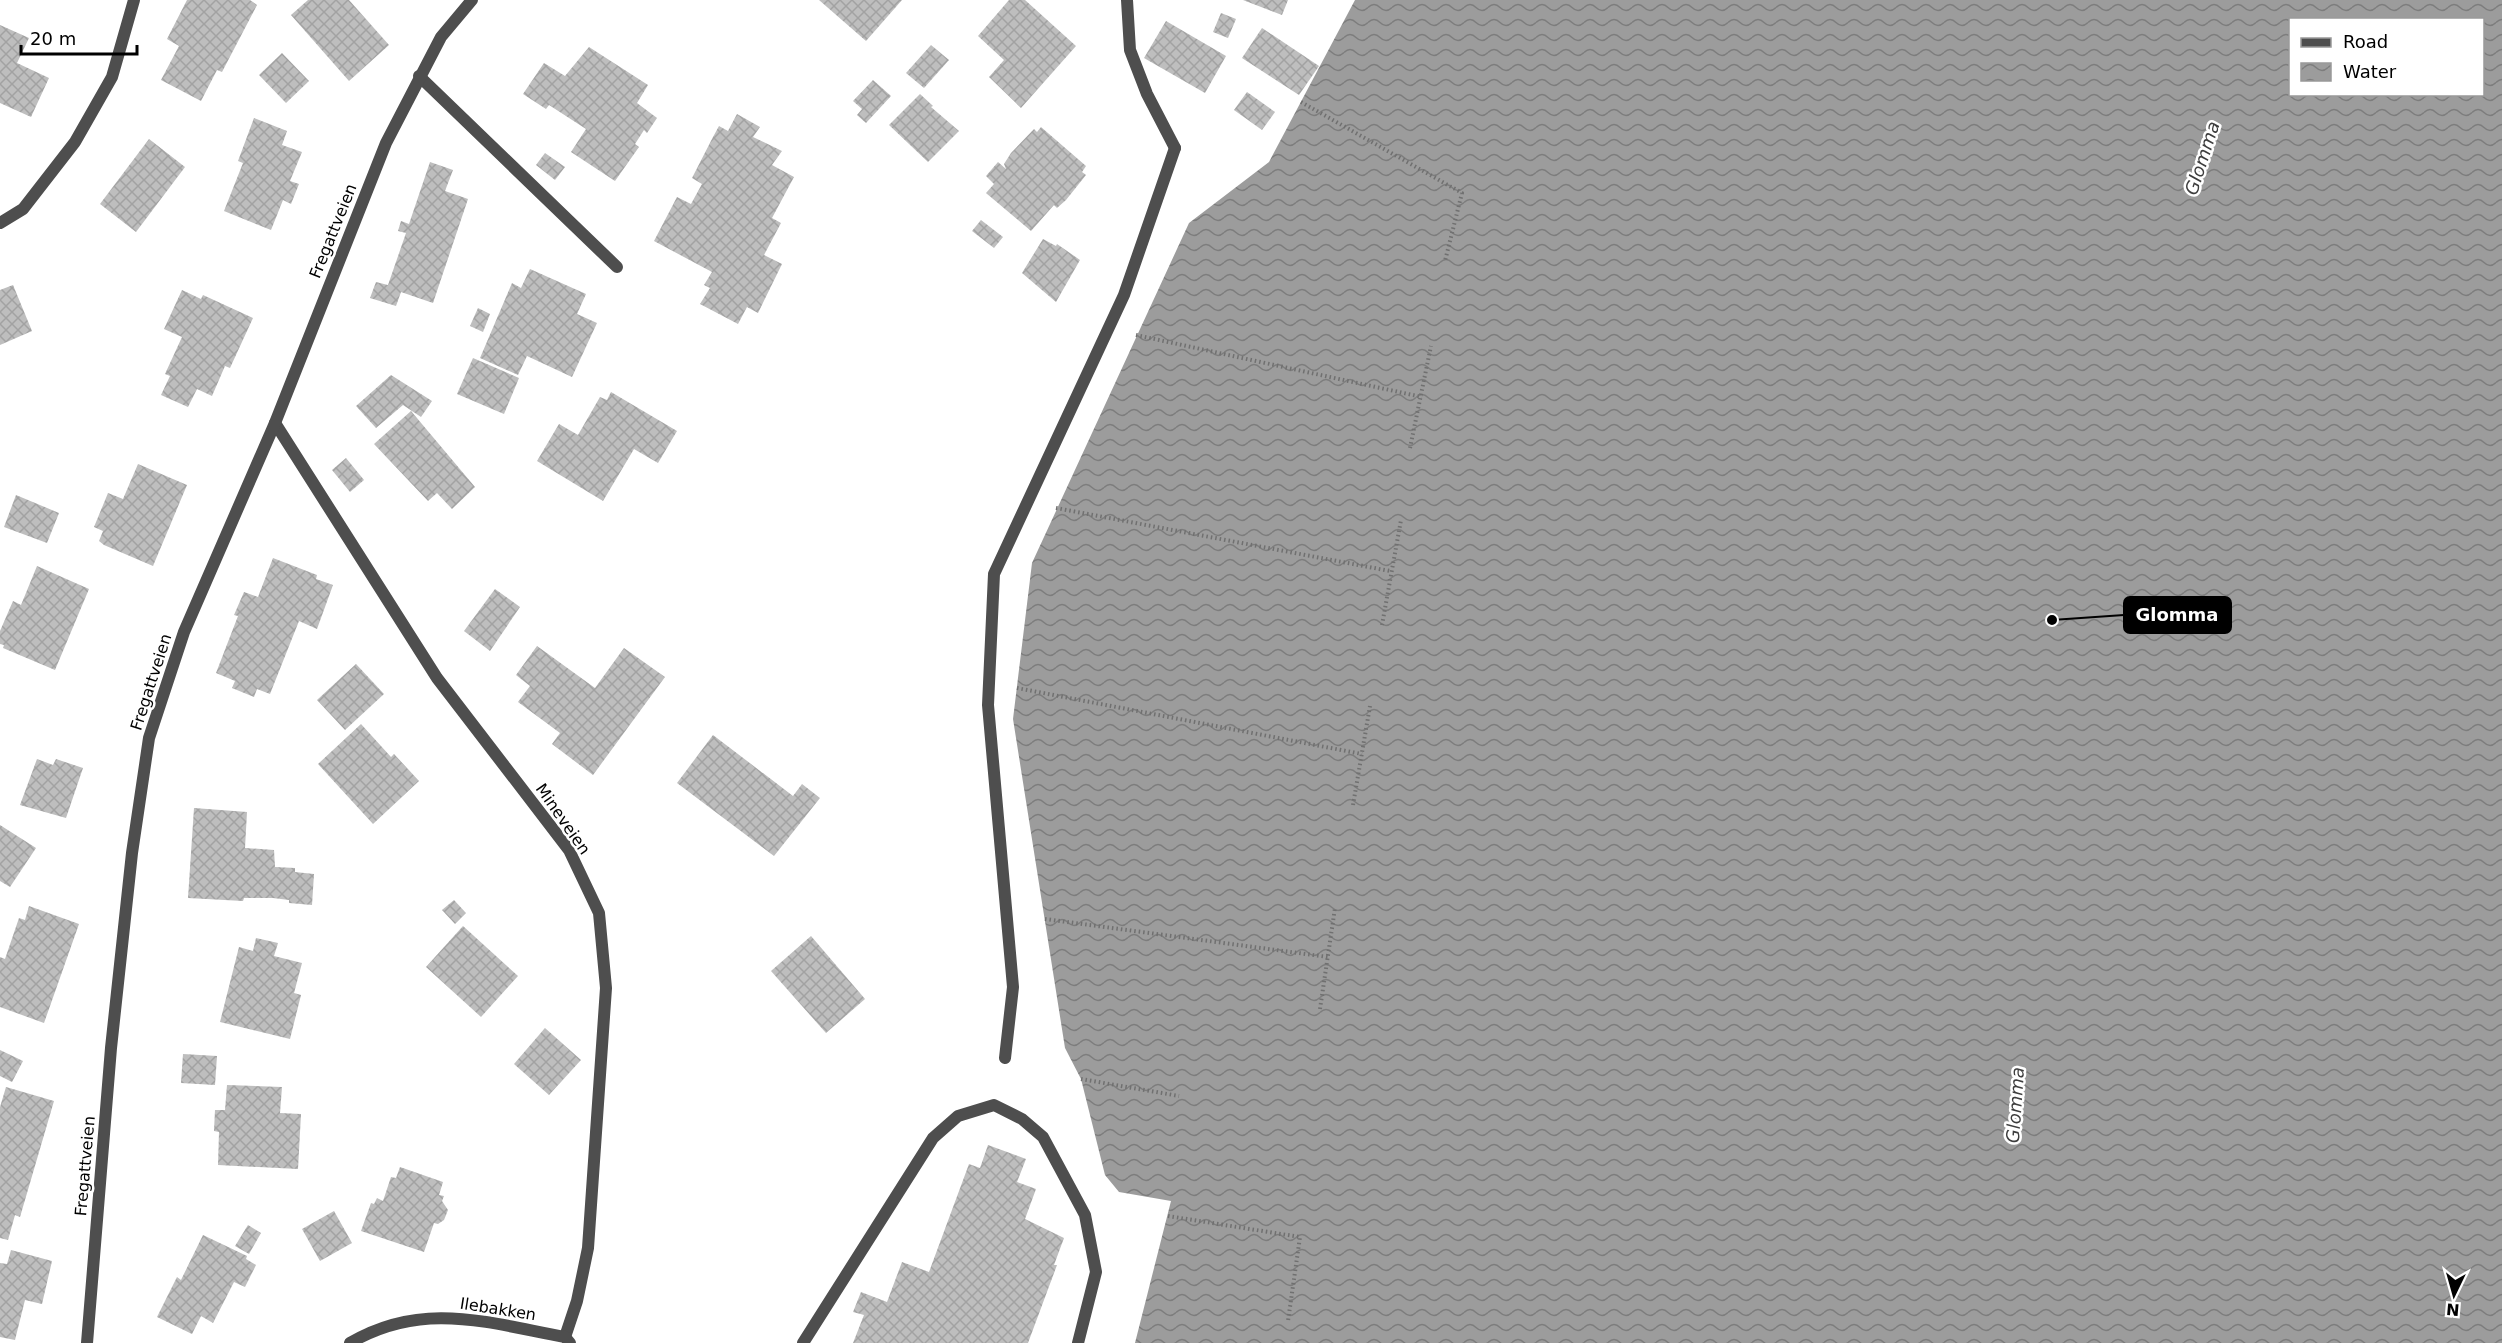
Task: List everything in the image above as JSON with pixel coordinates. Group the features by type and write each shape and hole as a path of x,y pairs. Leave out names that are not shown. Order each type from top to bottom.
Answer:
{"street":[{"path":"0,223 23,209 75,142 112,77 134,0"},
{"name":"Fregattveien","path":"87,1343 111,1048 132,853 149,738 184,632 274,423 386,143 441,37 472,0"},
{"path":"1005,1058 1013,987 988,705 994,574 1124,295 1175,148 1147,94 1131,50 1127,0"},
{"path":"419,76 617,267"},
{"name":"Mineveien","path":"274,423 437,678 569,850 599,913 606,988 588,1248 568,1340"},
{"path":"803,1343 933,1138 957,1116 994,1105 1022,1119 1043,1137 1085,1215 1096,1272 1078,1343"},
{"name":"Ilebakken","path":"350,1343 372,1330 407,1319 459,1318 568,1340"}],"path":[{"path":"1301,102 1462,193 1446,261"},
{"path":"1136,335 1422,397"},
{"path":"1410,448 1431,346"},
{"path":"1056,508 1390,571"},
{"path":"1382,625 1401,520"},
{"path":"1017,688 1362,754"},
{"path":"1353,805 1370,706"},
{"path":"1320,1009 1335,908"},
{"path":"1044,919 1328,957"},
{"path":"1081,1079 1179,1096"},
{"path":"1168,1216 1300,1237 1288,1321"}],"water":[{"path":"1355,0 2502,0 2502,1343 1135,1343 1171,1201 1119,1192 1105,1175 1081,1079 1065,1048 1013,719 1032,563 1189,223 1269,162"}],"building":[{"path":"187,0 250,0 257,5 222,72 217,70 201,101 161,80 179,46 167,39"},
{"path":"308,0 349,0 389,45 349,81 291,15"},
{"path":"819,0 902,0 866,41"},
{"path":"1009,0 1025,0 1076,46 1021,108 989,77 1004,60 978,36"},
{"path":"1243,0 1288,0 1282,15"},
{"path":"1221,13 1236,19 1228,38 1213,32"},
{"path":"1166,21 1226,56 1205,93 1144,58"},
{"path":"0,25 29,38 17,63 49,78 31,117 0,103"},
{"path":"1262,28 1319,66 1299,95 1242,58"},
{"path":"931,45 949,60 924,88 906,73"},
{"path":"589,47 648,85 637,103 657,118 647,133 644,130 635,144 639,147 615,181 571,152 586,129 549,105 546,109 523,94 544,63 565,76"},
{"path":"282,53 309,81 286,103 259,75"},
{"path":"873,80 891,96 866,123 857,115 862,109 853,101"},
{"path":"1247,92 1275,112 1262,130 1234,110"},
{"path":"920,94 933,106 931,107 959,131 928,162 889,125"},
{"path":"737,114 760,127 753,137 782,151 772,165 794,177 772,218 781,223 764,255 782,264 758,313 747,307 738,324 700,304 710,288 704,285 712,272 654,241 677,197 691,204 702,184 692,178 719,126 728,131"},
{"path":"254,118 287,131 282,145 302,152 290,181 299,184 291,204 283,200 271,230 224,211 243,163 238,161"},
{"path":"1041,127 1086,166 1082,172 1086,175 1066,200 1057,208 1054,205 1031,231 986,193 994,184 986,176 998,162 1006,169 1004,164 1011,153 1034,129 1037,132"},
{"path":"149,139 185,167 136,232 100,204"},
{"path":"545,153 565,167 555,180 536,165"},
{"path":"430,162 453,170 445,191 468,199 433,303 401,292 396,306 370,298 376,282 388,285 406,233 398,231 401,221 409,224"},
{"path":"981,220 1003,237 994,248 972,231"},
{"path":"1043,239 1056,246 1057,244 1080,260 1056,302 1022,273"},
{"path":"530,269 586,294 577,314 597,323 572,377 527,356 518,375 480,358 512,283 521,288"},
{"path":"13,285 32,331 0,345 0,290"},
{"path":"182,290 201,299 203,295 253,318 230,368 225,366 212,396 197,389 188,407 161,395 170,376 165,374 182,337 164,329"},
{"path":"478,308 490,314 483,332 470,326"},
{"path":"473,358 519,378 504,414 457,394"},
{"path":"391,375 432,401 421,417 403,405 376,428 356,406"},
{"path":"611,392 677,431 658,463 634,449 603,501 537,461 559,424 578,435 600,397 607,400"},
{"path":"411,411 475,487 452,509 437,493 428,501 374,444"},
{"path":"346,458 364,480 350,492 332,470"},
{"path":"138,464 187,485 153,566 104,545 99,541 103,531 94,527 108,493 123,499"},
{"path":"16,495 59,513 47,543 4,527"},
{"path":"273,558 317,575 316,579 333,585 317,629 299,621 270,694 257,689 254,697 232,688 235,681 216,673 238,616 234,615 244,592 258,597"},
{"path":"37,566 89,589 55,670 3,648 4,645 0,644 0,631 13,601 21,605"},
{"path":"495,589 520,607 490,651 464,631"},
{"path":"537,646 595,688 624,648 665,677 593,775 552,744 560,733 518,702 530,686 516,675"},
{"path":"356,664 384,694 345,730 317,700"},
{"path":"361,724 391,757 394,754 419,781 373,824 318,764"},
{"path":"713,735 793,796 802,784 820,798 774,856 677,783"},
{"path":"37,759 53,765 56,759 83,768 66,818 20,805"},
{"path":"194,808 247,812 245,848 274,850 275,867 295,868 295,872 314,874 312,905 289,903 289,900 273,898 244,898 243,901 188,898"},
{"path":"0,825 36,848 10,887 0,881"},
{"path":"454,900 466,913 455,924 442,910"},
{"path":"29,906 79,924 44,1023 0,1007 0,957 5,959 19,918 25,920"},
{"path":"463,926 518,976 481,1017 426,967"},
{"path":"811,936 865,999 826,1033 771,971"},
{"path":"256,938 278,943 274,956 302,963 294,993 301,995 290,1039 220,1022 239,947 253,951"},
{"path":"545,1028 581,1060 549,1095 514,1064"},
{"path":"0,1050 23,1061 12,1082 0,1076"},
{"path":"183,1054 217,1056 215,1085 181,1083"},
{"path":"227,1085 282,1087 280,1113 301,1114 298,1169 218,1165 219,1132 214,1131 215,1110 225,1110"},
{"path":"6,1087 54,1101 20,1217 15,1215 8,1240 0,1238 0,1107"},
{"path":"988,1145 1026,1159 1017,1182 1036,1189 1025,1219 1064,1238 1054,1265 1057,1265 1028,1343 853,1343 864,1315 853,1312 861,1292 887,1302 902,1262 929,1272 969,1164 980,1168"},
{"path":"400,1167 443,1182 439,1195 444,1196 442,1201 448,1210 444,1220 438,1224 434,1223 424,1252 361,1231 371,1203 374,1204 377,1198 383,1201 391,1177 396,1178"},
{"path":"334,1211 352,1243 320,1261 302,1229"},
{"path":"248,1225 261,1233 249,1254 235,1246"},
{"path":"203,1235 247,1256 246,1259 256,1265 245,1287 234,1282 213,1323 201,1316 192,1334 157,1317 177,1277 181,1280"},
{"path":"11,1250 52,1261 42,1304 25,1300 15,1340 0,1337 0,1263 7,1264"}],"place":[{"name":"Glomma","path":"2052,620"}]}
